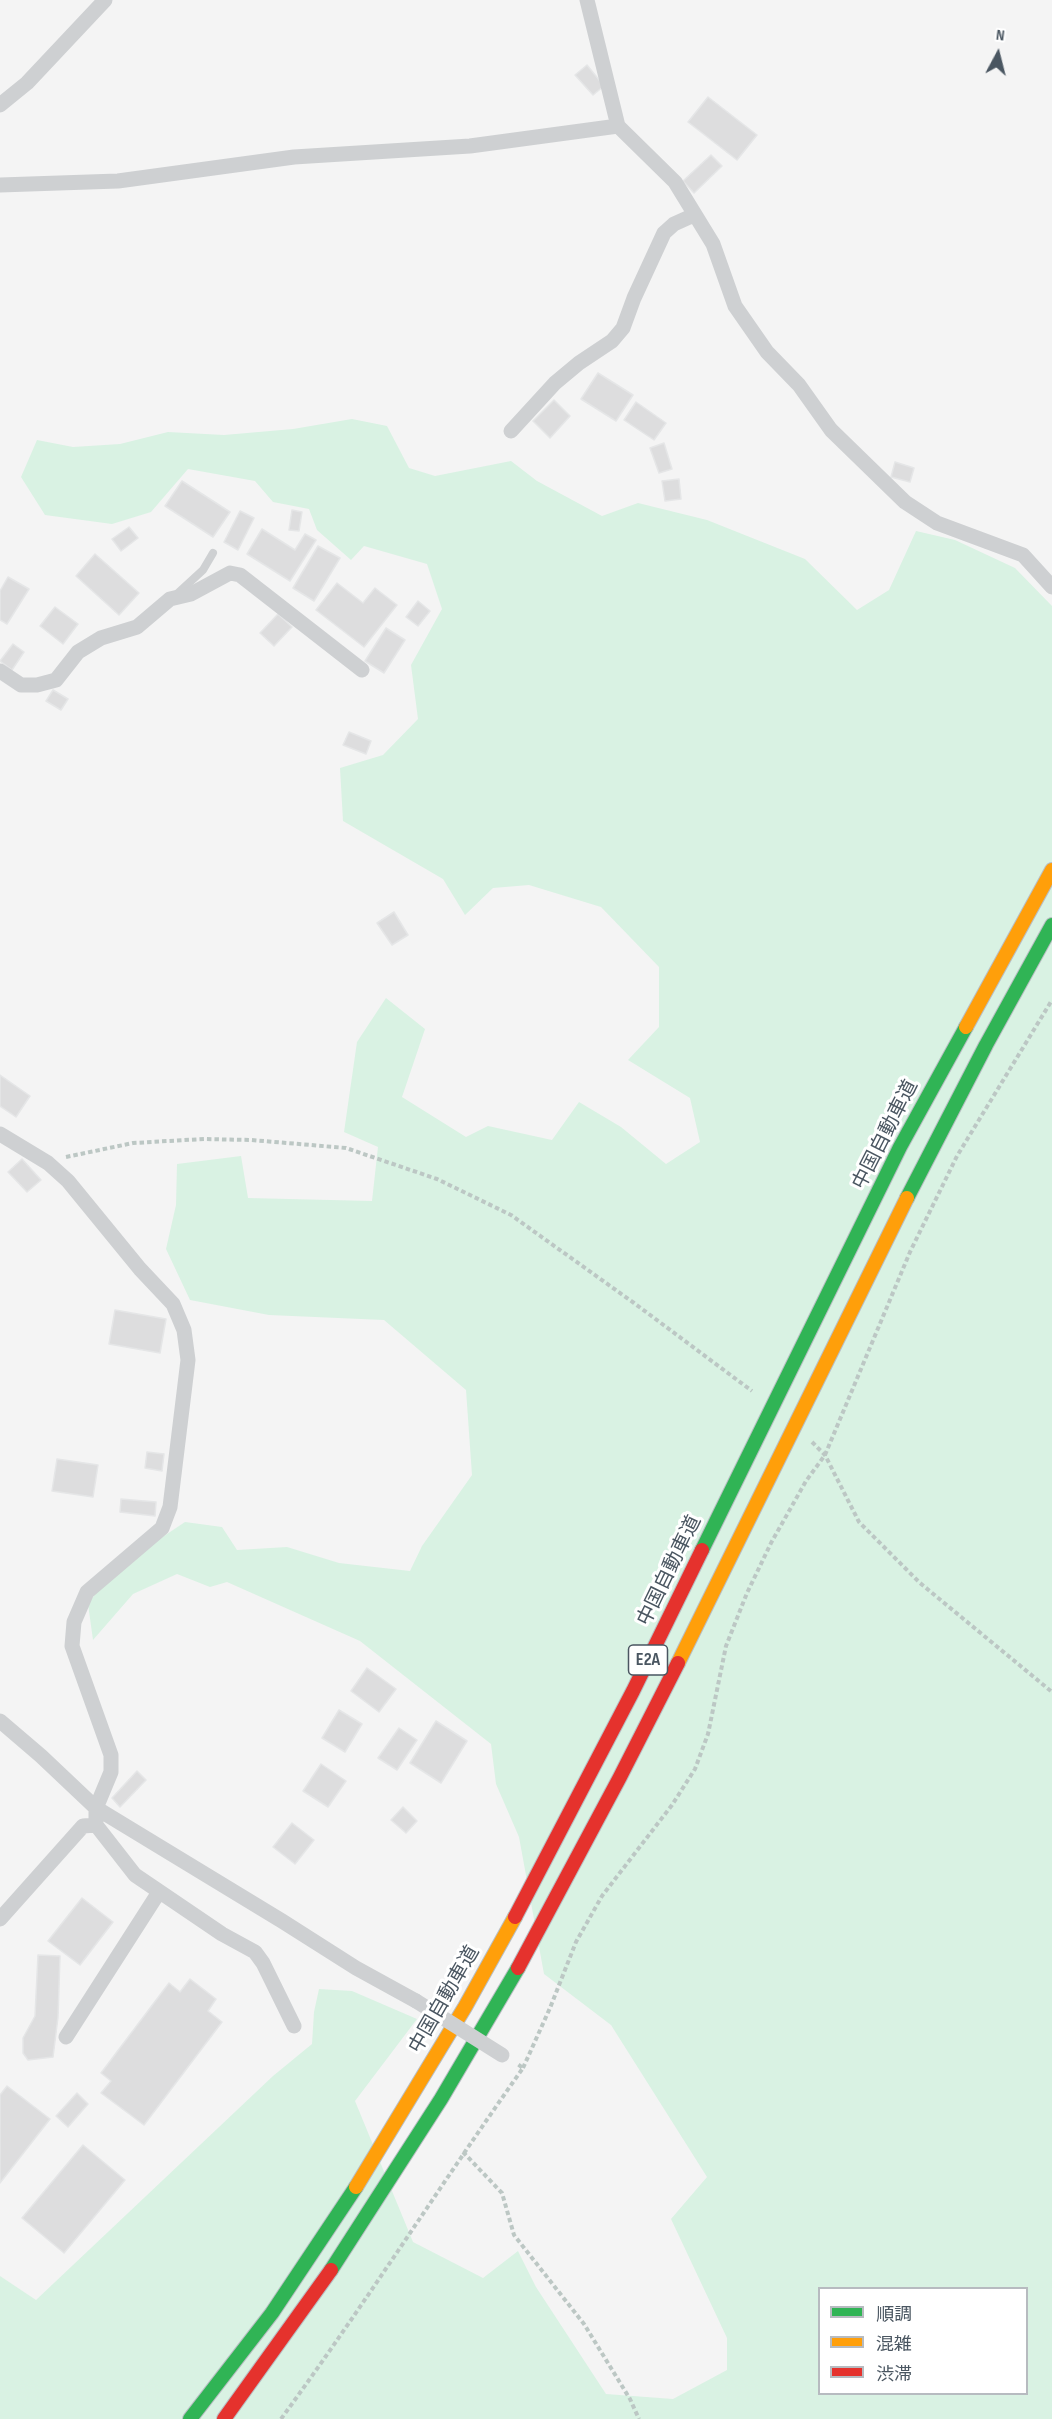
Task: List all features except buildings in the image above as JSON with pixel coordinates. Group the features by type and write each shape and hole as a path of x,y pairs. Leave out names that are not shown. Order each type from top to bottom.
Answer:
{"highway":[{"name":"中国自動車道","path":"190,2419 272,2313 354,2190 465,2007 534,1883 633,1691 900,1147 1052,870"},
{"name":"E2A","path":"224,2419 294,2326 374,2206 488,2021 557,1897 769,1478 922,1166 1052,925"}],"street":[{"path":"0,105 27,83 105,0"},
{"path":"587,0 618,126 675,182 713,244 735,306 767,352 799,385 831,430 905,502 937,523 1023,555 1052,587"},
{"path":"0,185 118,181 294,157 470,146 618,126"},
{"path":"511,431 555,383 579,363 612,341 623,328 664,233 674,224 694,215"},
{"path":"0,672 21,685 37,686 56,680 78,652 101,638 137,627 170,599 190,594 230,573 240,575 362,670"},
{"path":"0,1134 48,1162 68,1181 140,1269 173,1304 184,1330 188,1360 170,1507 162,1528 87,1592 74,1622 72,1646 111,1755 111,1772 96,1808 96,1825 135,1875 222,1934 255,1952 263,1963 294,2026"},
{"path":"0,1721 42,1756 96,1808 502,2055"},
{"path":"0,1919 83,1826 96,1825"},
{"path":"66,2037 159,1892"}],"lane":[{"path":"170,599 203,570 213,553"}],"path":[{"path":"281,2419 423,2217 463,2152 523,2068 576,1942 602,1896 672,1805 695,1769 708,1734 726,1646 747,1593 771,1543 806,1481 825,1455 910,1252 957,1156 1052,1000"},
{"path":"48,1162 73,1154 133,1143 204,1139 251,1140 346,1148 437,1179 511,1215 752,1391"},
{"path":"807,1437 825,1455 859,1521 920,1583 1052,1692"},
{"path":"502,2055 523,2068"},
{"path":"463,2152 502,2193 514,2235 584,2324 639,2419"}],"green space":[{"path":"352,419 387,426 409,468 435,476 511,461 537,481 602,516 638,503 707,520 805,559 857,610 889,590 916,531 955,540 1015,568 1052,606 1052,2419 0,2419 0,2276 36,2300 273,2076 312,2044 314,2012 319,1989 352,1991 417,2019 355,2101 413,2242 483,2278 518,2251 536,2287 606,2394 673,2399 727,2370 727,2338 671,2219 707,2177 611,2025 544,1974 519,1837 496,1784 491,1744 360,1641 227,1582 210,1587 177,1574 133,1594 93,1640 88,1604 113,1570 185,1522 222,1527 237,1550 287,1547 339,1563 410,1571 422,1546 472,1475 466,1390 384,1320 269,1315 190,1300 166,1249 176,1205 177,1164 241,1156 248,1198 372,1201 378,1147 344,1132 357,1042 386,998 425,1029 402,1097 466,1137 488,1126 552,1140 579,1102 621,1127 666,1164 700,1142 690,1098 628,1060 659,1027 659,967 601,907 529,885 493,888 465,915 443,879 343,821 340,768 383,755 418,719 411,665 442,609 427,564 364,546 351,560 317,530 309,509 273,502 255,481 188,469 151,512 112,524 45,515 21,477 37,440 73,447 120,444 168,432 224,435 293,429"}],"traffic: fast":[{"path":"907,1198 986,1045 1052,925"},
{"path":"702,1550 900,1147 966,1027"},
{"path":"331,2270 441,2099 518,1968"},
{"path":"190,2419 272,2313 356,2187"}],"traffic: slow":[{"path":"966,1027 1052,870"},
{"path":"678,1663 907,1198"},
{"path":"356,2187 465,2007 515,1917"}],"traffic: jam":[{"path":"515,1917 633,1691 702,1550"},
{"path":"518,1968 678,1663"},
{"path":"224,2419 331,2270"}]}
